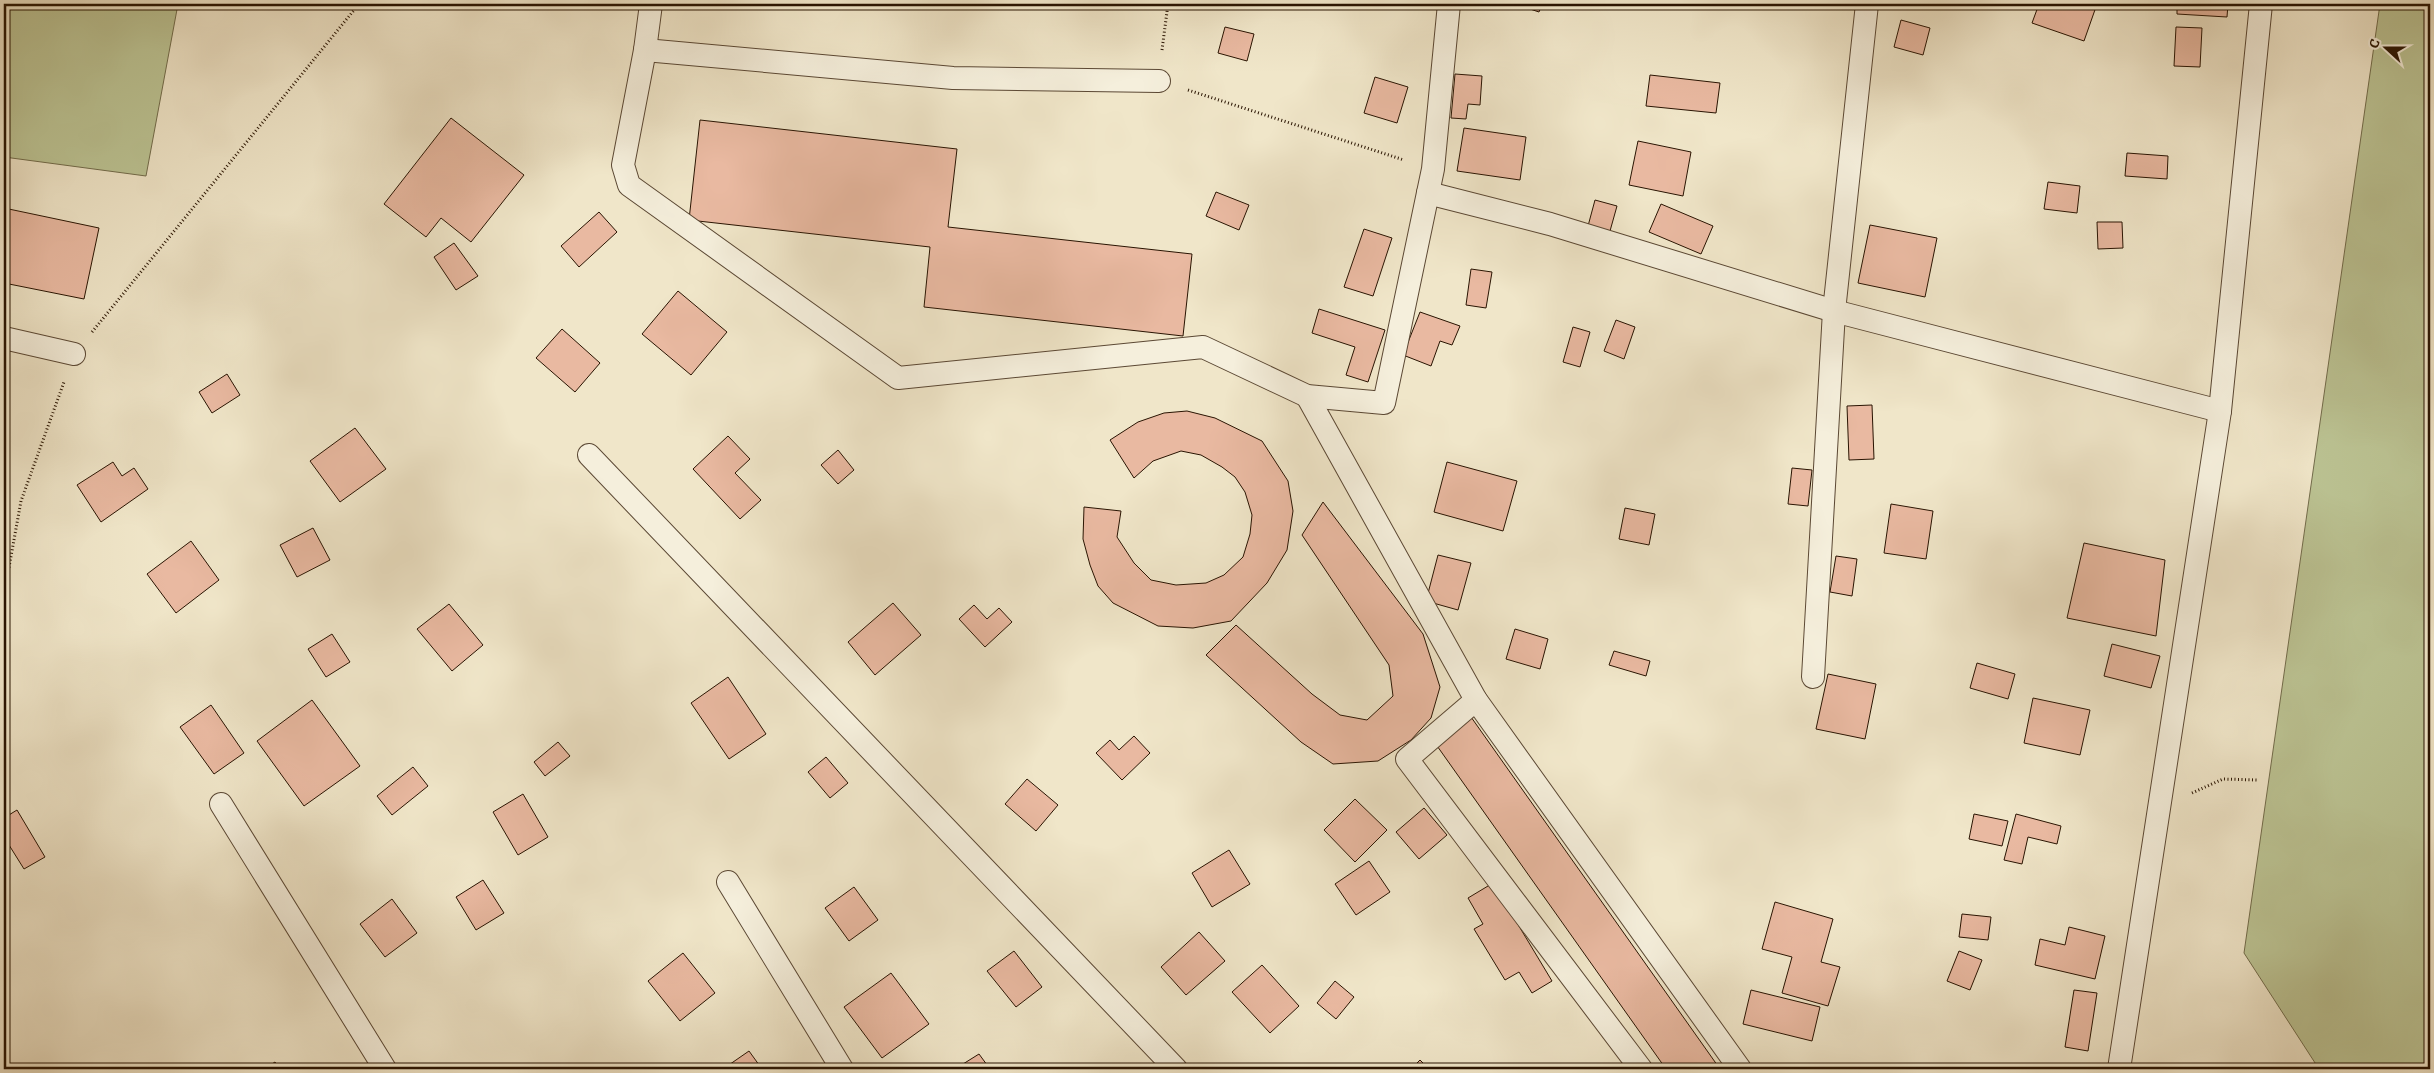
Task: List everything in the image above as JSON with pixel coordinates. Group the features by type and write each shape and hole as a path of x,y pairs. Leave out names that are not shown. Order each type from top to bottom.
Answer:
{"lane":[{"path":"650,4 645,50 624,165 629,185 898,378 1203,347 1306,396 1384,402 1433,169 1449,4"},
{"path":"1812,677 1834,311 1867,4"},
{"path":"2119,1069 2220,411 2261,4"},
{"path":"645,50 953,78 1159,81"},
{"path":"1428,193 1550,224 1834,311 2220,411"},
{"path":"4,338 74,354"},
{"path":"1306,396 1476,700 1740,1069"},
{"path":"589,455 1176,1069"},
{"path":"1476,700 1406,759 1640,1069"},
{"path":"221,804 385,1069"},
{"path":"728,882 842,1069"}],"path":[{"path":"4,595 21,501 74,354 360,4"},
{"path":"1168,4 1159,81 1433,169"}],"green space":[{"path":"4,4 178,4 146,176 4,157"},
{"path":"2380,4 2430,4 2430,1069 2319,1069 2244,953"}],"building":[{"path":"1515,4 1542,4 1539,12"},
{"path":"2039,4 2097,4 2084,41 2032,23"},
{"path":"2177,4 2228,4 2227,17 2177,14"},
{"path":"1901,20 1930,28 1923,55 1894,47"},
{"path":"1225,27 1254,34 1247,61 1218,53"},
{"path":"2176,27 2202,28 2200,67 2174,66"},
{"path":"1455,74 1482,76 1480,105 1468,104 1466,119 1451,118"},
{"path":"1650,75 1720,83 1716,113 1646,106"},
{"path":"1375,77 1408,87 1397,123 1364,113"},
{"path":"451,118 524,175 471,242 441,218 426,237 384,204"},
{"path":"700,120 957,149 948,227 1192,254 1183,336 924,307 930,247 689,220"},
{"path":"1464,128 1526,137 1520,180 1457,171"},
{"path":"1638,141 1691,152 1683,196 1629,185"},
{"path":"2127,153 2168,156 2167,179 2125,176"},
{"path":"2048,182 2080,186 2077,213 2044,209"},
{"path":"1216,192 1249,205 1239,230 1206,216"},
{"path":"1595,200 1617,206 1610,231 1588,226"},
{"path":"1661,204 1713,226 1701,254 1649,232"},
{"path":"4,208 99,228 84,299 4,283"},
{"path":"599,212 617,232 579,267 561,246"},
{"path":"2097,222 2122,222 2123,248 2098,249"},
{"path":"1870,225 1937,238 1925,297 1858,283"},
{"path":"1364,229 1392,238 1373,296 1344,287"},
{"path":"454,243 478,276 456,290 434,257"},
{"path":"1471,269 1492,272 1486,308 1466,305"},
{"path":"678,291 727,332 691,375 642,334"},
{"path":"1319,309 1385,330 1368,382 1346,375 1355,347 1312,333"},
{"path":"1420,312 1460,326 1452,345 1440,341 1431,366 1403,355"},
{"path":"1616,320 1635,327 1624,359 1604,351"},
{"path":"1573,327 1590,332 1580,367 1563,362"},
{"path":"562,329 600,363 575,392 536,358"},
{"path":"227,374 240,395 212,413 199,392"},
{"path":"1872,405 1874,459 1849,460 1847,406"},
{"path":"1187,411 1215,418 1262,441 1288,481 1293,511 1287,550 1267,583 1231,621 1193,628 1158,626 1113,603 1098,586 1083,539 1084,507 1121,511 1117,537 1134,563 1151,580 1176,585 1206,583 1224,575 1243,557 1250,534 1252,515 1245,492 1235,477 1201,455 1181,451 1153,461 1134,478 1110,440 1138,422 1164,413"},
{"path":"355,428 386,469 340,502 310,461"},
{"path":"728,436 750,459 735,473 761,500 740,519 693,469"},
{"path":"838,450 854,470 838,484 821,465"},
{"path":"113,462 122,476 134,468 148,489 101,522 77,485"},
{"path":"1447,462 1517,481 1503,531 1434,512"},
{"path":"1792,468 1812,470 1808,506 1788,504"},
{"path":"1323,502 1423,634 1440,687 1431,718 1411,740 1378,761 1333,764 1301,742 1206,655 1236,625 1312,694 1340,715 1367,720 1393,696 1389,665 1302,535"},
{"path":"1891,504 1933,511 1926,559 1884,553"},
{"path":"1625,508 1655,514 1649,545 1619,539"},
{"path":"313,528 330,560 297,577 280,545"},
{"path":"191,541 219,580 176,613 147,574"},
{"path":"2084,543 2165,560 2156,636 2067,618"},
{"path":"1438,555 1471,563 1458,610 1426,601"},
{"path":"1836,556 1857,559 1852,596 1830,592"},
{"path":"893,603 921,635 875,675 848,642"},
{"path":"449,604 483,645 452,671 417,629"},
{"path":"974,605 987,619 999,608 1012,622 985,647 959,619"},
{"path":"1515,629 1548,639 1540,669 1506,659"},
{"path":"332,634 350,662 326,677 308,649"},
{"path":"2112,644 2160,656 2151,688 2104,676"},
{"path":"1614,651 1650,661 1646,676 1609,665"},
{"path":"1977,663 2015,674 2008,699 1970,688"},
{"path":"1828,674 1876,684 1865,739 1816,729"},
{"path":"728,677 766,734 729,759 691,703"},
{"path":"2033,698 2090,710 2080,755 2024,743"},
{"path":"312,700 360,766 304,806 257,741"},
{"path":"211,705 244,753 214,774 180,727"},
{"path":"1471,717 1720,1069 1666,1069 1435,743"},
{"path":"1134,736 1150,753 1122,780 1096,753 1110,740 1119,750"},
{"path":"558,742 570,756 545,776 534,762"},
{"path":"826,757 848,783 830,798 808,772"},
{"path":"413,767 428,786 392,815 377,796"},
{"path":"1027,779 1058,805 1036,831 1005,804"},
{"path":"523,794 548,837 518,855 493,812"},
{"path":"1355,799 1387,830 1355,862 1324,830"},
{"path":"1424,808 1447,835 1419,859 1396,832"},
{"path":"17,810 45,857 24,869 4,837 4,818"},
{"path":"1974,814 2008,821 2002,846 1969,839"},
{"path":"2016,814 2061,826 2057,844 2028,837 2022,864 2004,860"},
{"path":"1229,850 1250,884 1212,907 1192,873"},
{"path":"1369,861 1390,892 1356,915 1335,884"},
{"path":"483,880 504,913 476,930 456,897"},
{"path":"1493,883 1552,981 1532,993 1519,972 1505,980 1474,929 1483,924 1468,898"},
{"path":"854,887 878,920 849,941 825,908"},
{"path":"392,899 417,933 385,957 360,924"},
{"path":"1775,902 1833,919 1821,962 1840,967 1828,1006 1782,993 1792,957 1762,949"},
{"path":"1962,914 1991,917 1988,940 1959,937"},
{"path":"2069,927 2105,936 2095,979 2035,965 2040,939 2065,945"},
{"path":"1199,932 1225,961 1186,995 1161,967"},
{"path":"1014,951 1042,987 1016,1007 987,971"},
{"path":"1959,951 1982,960 1970,990 1947,981"},
{"path":"683,953 715,993 680,1021 648,981"},
{"path":"1262,965 1299,1006 1270,1033 1232,992"},
{"path":"891,973 929,1024 882,1058 844,1007"},
{"path":"1335,981 1354,997 1336,1019 1317,1003"},
{"path":"1751,990 1820,1007 1812,1041 1743,1024"},
{"path":"2074,990 2097,993 2088,1051 2065,1047"},
{"path":"749,1051 762,1069 723,1069"},
{"path":"979,1054 990,1069 955,1069"},
{"path":"1420,1060 1429,1069 1411,1069"},
{"path":"275,1062 280,1069 264,1069"}]}
